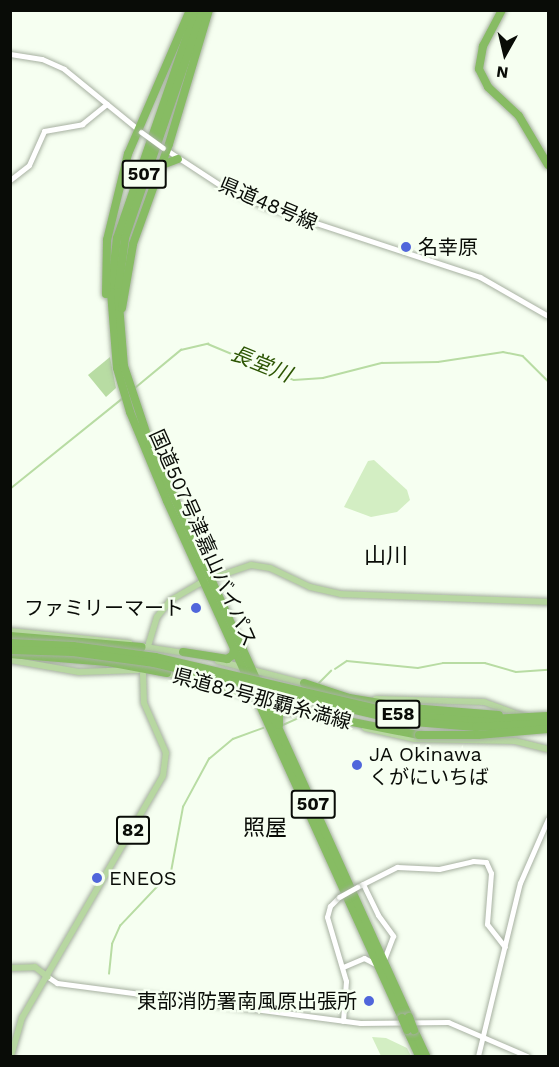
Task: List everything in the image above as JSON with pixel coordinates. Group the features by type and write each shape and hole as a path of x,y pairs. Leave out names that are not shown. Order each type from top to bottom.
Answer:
{"highway":[{"path":"111,329 106,304 107,240 139,130 190,10"},
{"name":"国道507号津嘉山バイパス","path":"120,347 111,329 111,292 120,224 196,10"},
{"name":"国道507号津嘉山バイパス","path":"203,10 129,220 118,292 120,347 147,446 247,668 255,696 370,939"},
{"path":"120,347 123,300 131,253 162,165 209,10"},
{"path":"502,10 483,46 479,69 488,87 519,116 549,165"},
{"path":"162,165 178,159"},
{"name":"国道507号津嘉山バイパス","path":"207,580 233,646 265,699 381,965 405,1018 426,1056"},
{"path":"10,636 146,645"},
{"name":"E58","path":"10,644 110,650 402,715 471,720 549,714"},
{"path":"183,652 227,659 233,655 233,646"},
{"path":"10,652 108,663 167,673"},
{"name":"E58","path":"10,652 110,656 253,683 402,721 476,727 549,723"},
{"path":"304,683 349,698 411,708 491,715 549,714"},
{"path":"281,734 279,712 303,710"},
{"path":"322,716 419,735 478,735 549,731"},
{"name":"国道507号津嘉山バイパス","path":"411,1030 419,1056"}],"main road":[{"name":"県道48号線","path":"10,54 57,66 178,159 220,185 264,206 480,277 549,316"},
{"path":"10,180 29,165 44,131 88,122 107,104"},
{"path":"146,645 165,605 207,580 240,567 260,566 310,587 341,594 549,602"},
{"name":"県道82号那覇糸満線","path":"10,631 98,638 146,645 183,652 304,683 388,700 483,702 519,714 549,731"},
{"name":"県道82号那覇糸満線","path":"10,660 79,672 167,673 415,739 515,741 549,749"},
{"name":"県道82号那覇糸満線","path":"11,1056 22,1018 48,977 163,776 166,753 144,703 143,674"},
{"path":"478,1056 520,883 549,819"},
{"path":"343,1021 347,986 327,917 332,903 339,897 397,867 439,868 473,861 486,862 491,869 487,924 505,947"},
{"path":"343,967 364,958 381,965 387,947 393,944 393,936 360,886"},
{"path":"364,958 370,939 387,947"},
{"path":"10,968 35,967 57,983 343,1021 390,1025 448,1023 527,1056"}],"shaded area":[{"path":"110,357 116,388 106,397 88,375"},
{"path":"374,460 407,490 410,500 397,512 371,517 344,507 368,461"},
{"path":"372,1037 386,1038 407,1048 411,1056 381,1056"}],"waterway":[{"name":"長堂川","path":"135,388 181,350 208,344 294,380 323,378 382,363 438,362 503,352 523,356 548,381"},
{"name":"長堂川","path":"10,489 122,399"},
{"path":"335,669 347,661 418,668 443,663 485,663 516,672 548,670"},
{"path":"319,683 331,671"},
{"path":"283,725 299,718"},
{"path":"109,974 112,944 120,926 171,872 183,807 209,759 233,739 263,728"}],"place":[{"name":"名幸原","path":"406,247"},
{"name":"ファミリーマート","path":"196,608"},
{"name":"JA Okinawa くがにいちば","path":"357,765"},
{"name":"ENEOS","path":"97,878"},
{"name":"東部消防署南風原出張所","path":"369,1001"}],"district":[{"name":"山川","path":"386,556"},
{"name":"照屋","path":"265,828"}]}
